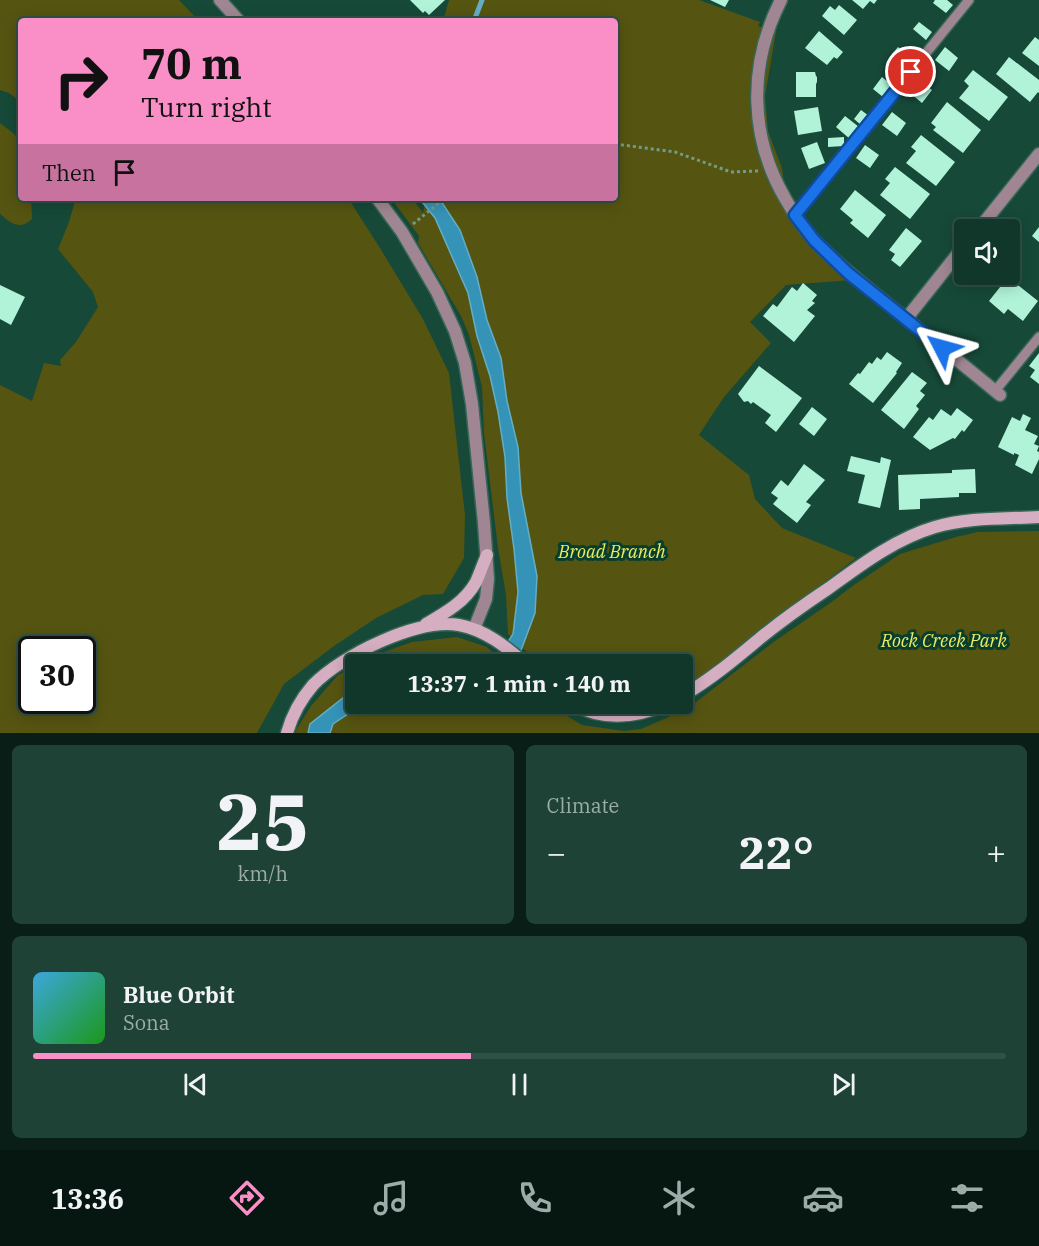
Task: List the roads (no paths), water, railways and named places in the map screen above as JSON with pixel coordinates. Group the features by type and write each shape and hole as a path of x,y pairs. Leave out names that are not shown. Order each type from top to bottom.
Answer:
{"main road":[{"path":"693,689 854,569 894,545 923,532 954,523 1039,517"},
{"path":"420,628 466,595 476,581 487,555"},
{"path":"287,733 299,705 324,675 366,649 402,634 420,628 446,624 459,625 491,637 513,654"},
{"path":"602,714 618,717 635,714"}],"street":[{"path":"220,0 236,18"},
{"path":"782,0 764,44 757,88 759,124 767,158 783,195 814,240 848,273 998,393"},
{"path":"987,219 1039,154"},
{"path":"379,201 402,232 447,311 466,371 472,404 487,555 488,589 474,630"},
{"path":"906,319 954,259"}],"lane":[{"path":"795,215 969,0"},
{"path":"998,393 1039,337"}],"water":[{"path":"421,201 441,201 460,230 477,277 487,320 501,358 507,401 518,447 521,493 537,576 535,613 519,654 500,654 513,634 518,592 507,498 505,457 498,412 468,293 435,218"},
{"path":"345,697 345,714 348,714 333,724 330,733 308,733 310,724"}],"waterway":[{"path":"475,18 482,0"}],"park label":[{"name":"Broad Branch","path":"612,551"},
{"name":"Rock Creek Park","path":"944,640"}]}
